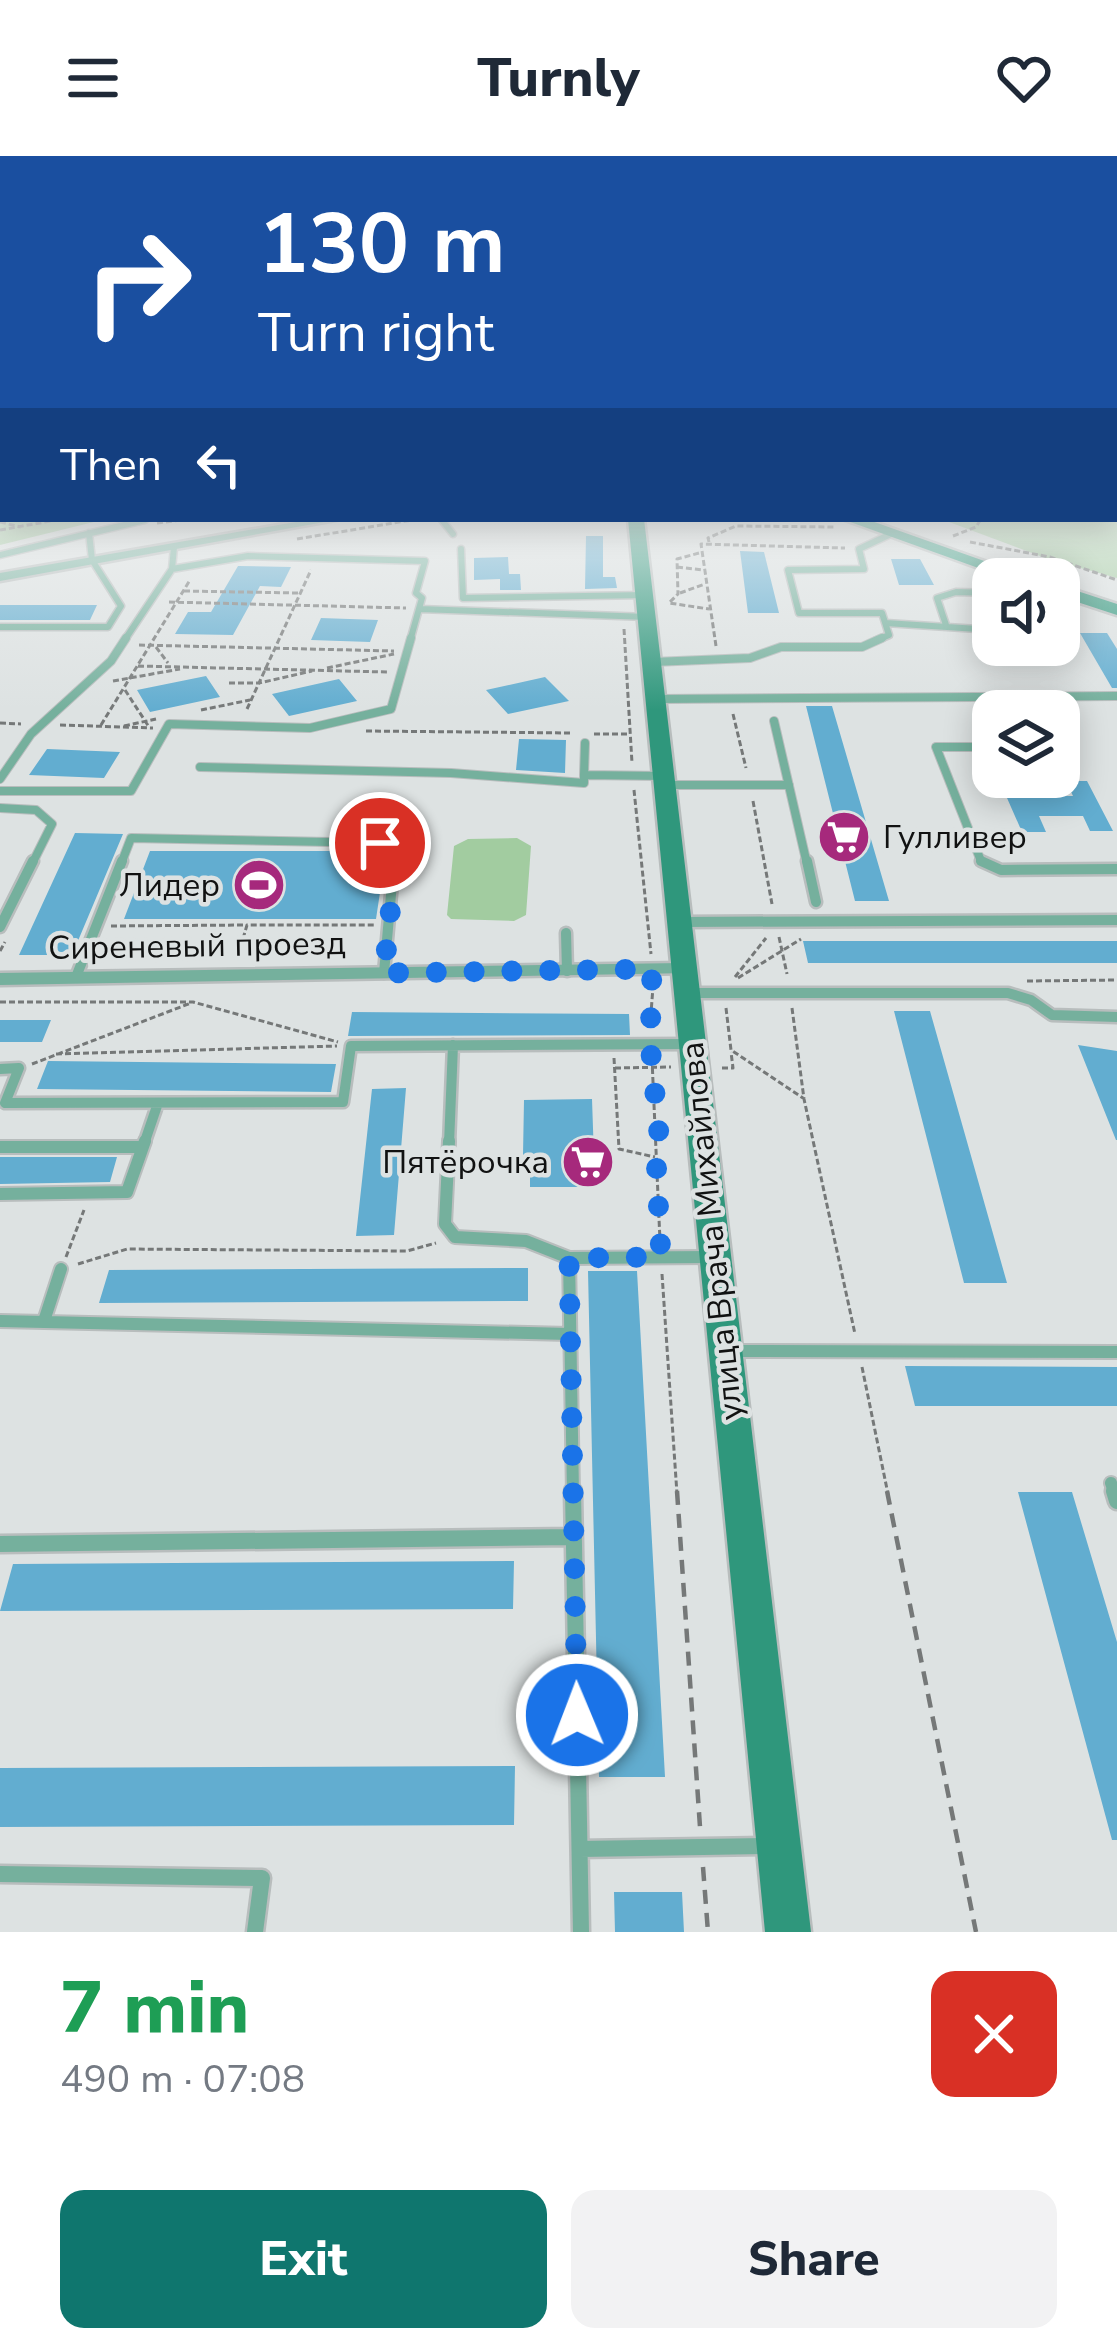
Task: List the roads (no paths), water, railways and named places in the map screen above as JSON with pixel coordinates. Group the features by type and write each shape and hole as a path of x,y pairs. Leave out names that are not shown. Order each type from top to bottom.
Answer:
{"main road":[{"name":"улица Врача Михайлова","path":"642,544 788,1932"},
{"path":"923,544 972,561"},
{"path":"1080,597 1117,610"}],"street":[{"path":"0,577 192,544"},
{"name":"Сиреневый проезд","path":"0,979 652,969 685,981"}],"lane":[{"path":"0,555 45,544"},
{"path":"0,627 108,628 121,607 92,560 90,544"},
{"path":"653,662 718,661 781,647 862,647 889,635 882,613 799,613 788,570 864,569 859,549 870,544"},
{"path":"0,779 31,734 122,644 172,568 174,547"},
{"path":"461,549 464,598 647,606"},
{"path":"0,791 124,793 136,787 169,724 310,728 387,711 422,598 416,593 425,561 248,556 172,568"},
{"path":"946,626 937,598 972,592"},
{"path":"419,609 623,616 647,606"},
{"path":"886,623 972,628"},
{"path":"656,700 1117,696"},
{"path":"774,721 816,902"},
{"path":"200,767 452,772 525,782 584,783 585,743"},
{"path":"972,747 936,747 981,861 1001,870 1117,869"},
{"path":"584,775 789,785"},
{"path":"0,808 33,807 45,812 52,824 0,927"},
{"path":"76,977 131,838 380,843 391,851 395,866 384,973"},
{"path":"679,922 1117,920"},
{"path":"566,933 567,971"},
{"path":"685,981 726,993 1008,993 1031,1000 1052,1015 1117,1017"},
{"path":"0,1069 19,1068 5,1103 343,1102 351,1046 692,1044"},
{"path":"454,1046 445,1225 455,1237 526,1241 569,1258 715,1257"},
{"path":"0,1194 127,1192 158,1102"},
{"path":"0,1147 143,1147"},
{"path":"569,1258 581,1932"},
{"path":"44,1321 61,1269"},
{"path":"0,1321 569,1334"},
{"path":"725,1351 1117,1352"},
{"path":"1111,1483 1117,1501"},
{"path":"0,1544 573,1537"},
{"path":"580,1849 779,1845"},
{"path":"0,1874 262,1878 255,1932"}],"place":[{"name":"Гулливер","path":"844,837"},
{"name":"Лидер","path":"259,885"},
{"name":"Пятёрочка","path":"588,1162"}]}
